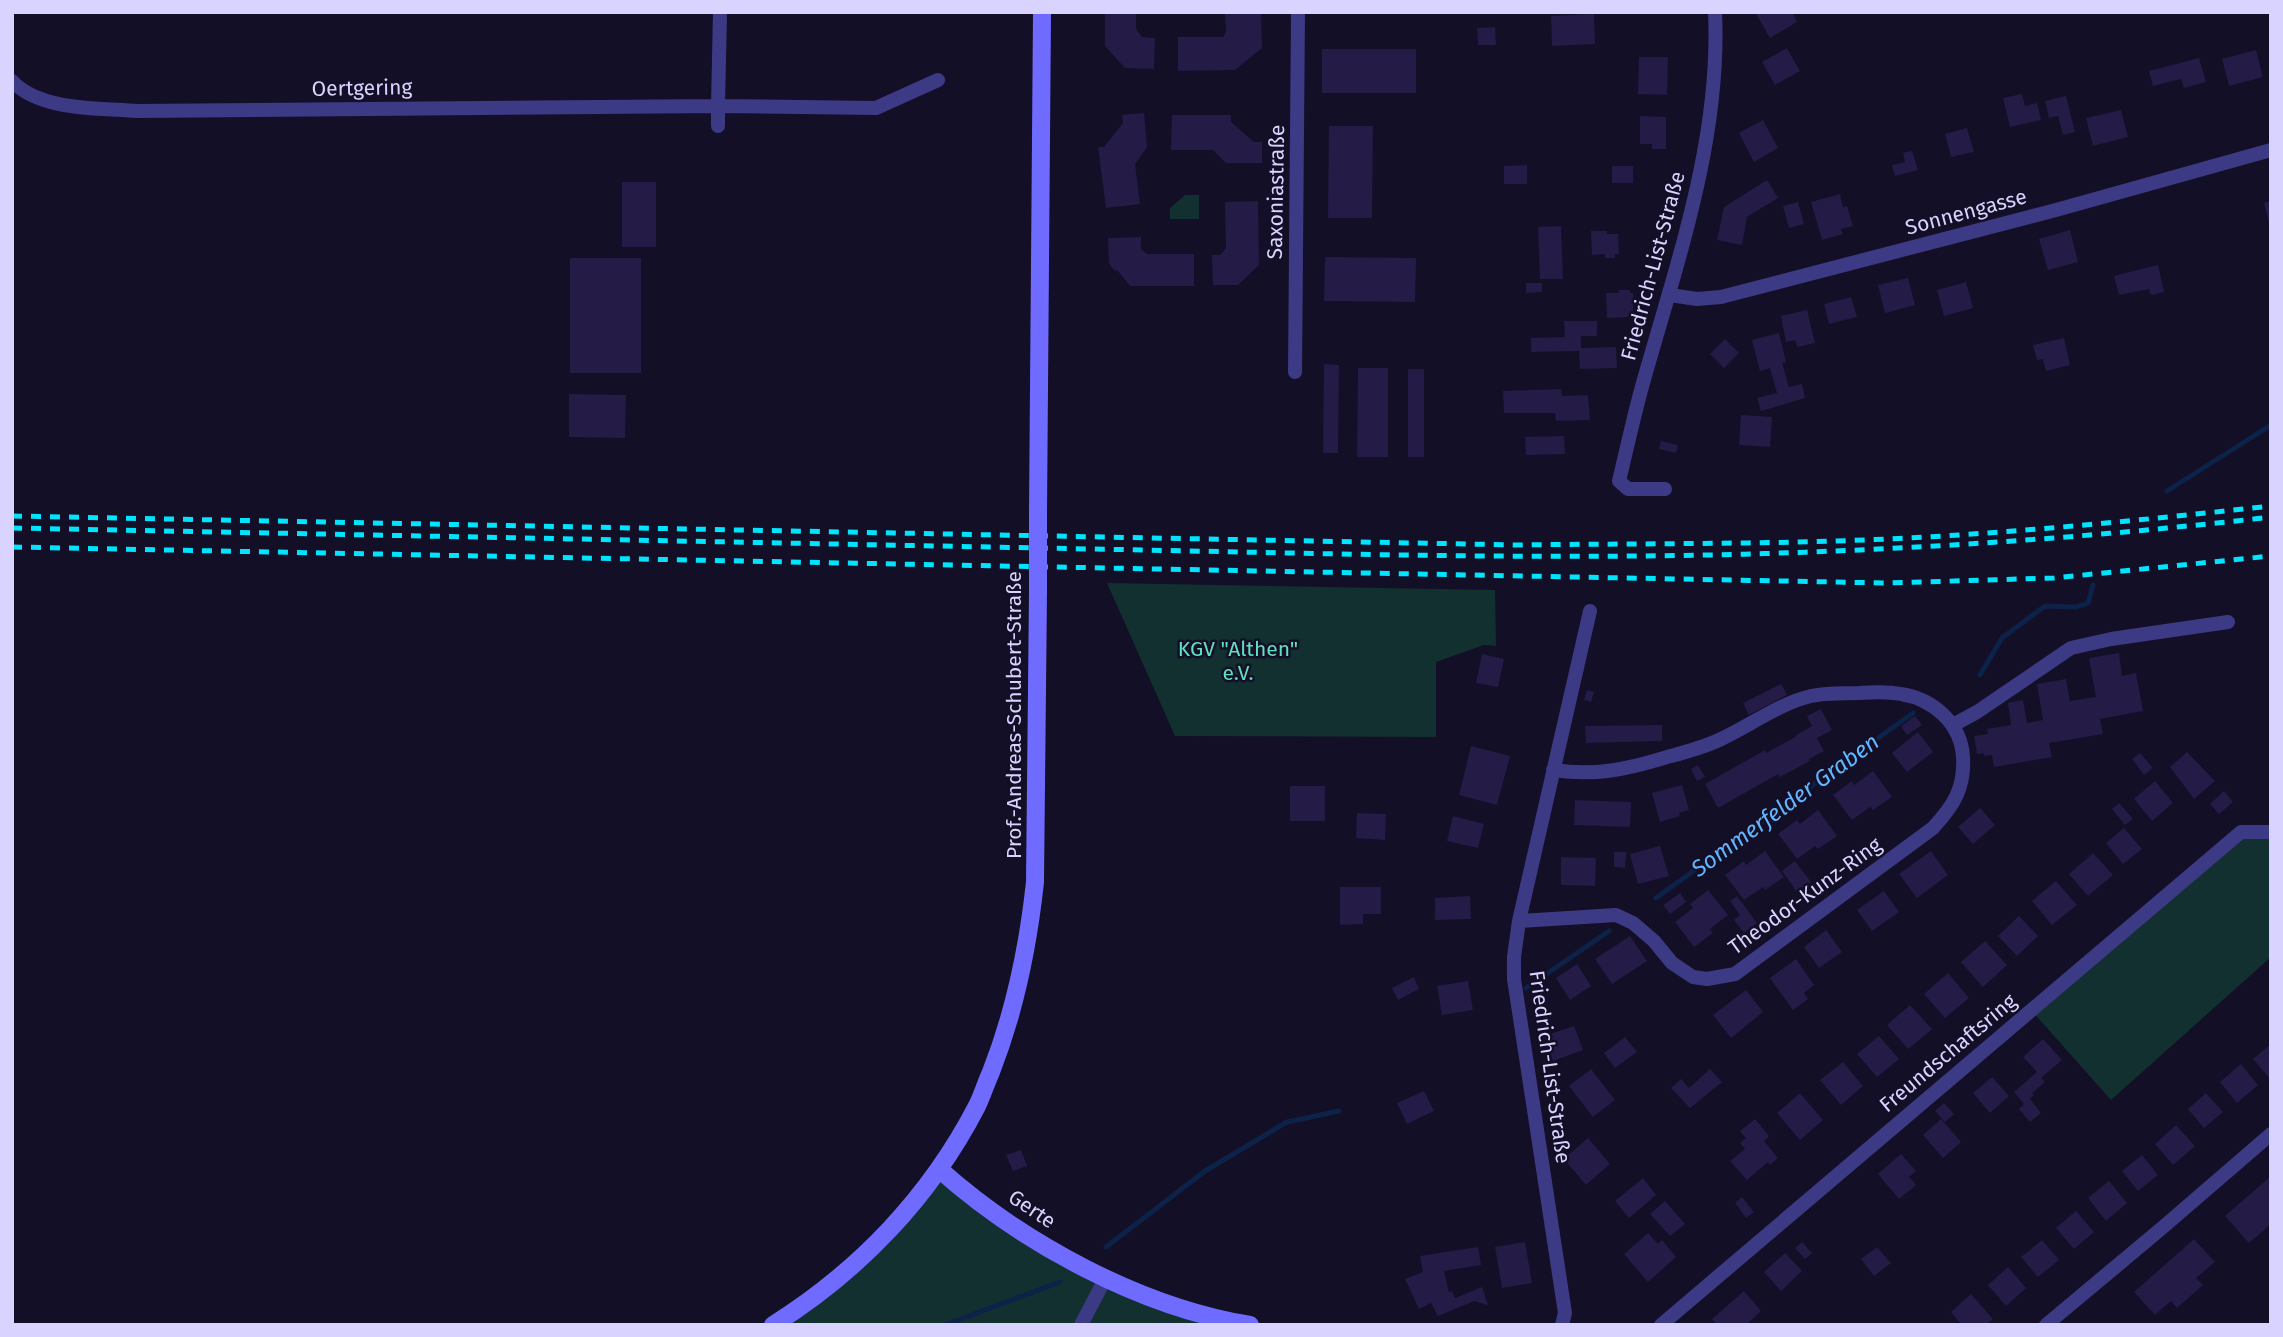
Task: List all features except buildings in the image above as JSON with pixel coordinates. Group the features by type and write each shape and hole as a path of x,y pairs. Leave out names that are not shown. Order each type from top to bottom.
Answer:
{"main road":[{"name":"Prof.-Andreas-Schubert-Straße","path":"773,1325 852,1267 898,1222 939,1169 977,1105 1004,1037 1031,927 1035,882 1042,12"},
{"name":"Gerte","path":"939,1169 960,1187 1039,1242 1105,1279 1170,1305 1225,1321 1251,1325"}],"street":[{"path":"718,126 720,12"},
{"name":"Saxoniastraße","path":"1295,372 1298,12"},
{"name":"Friedrich-List-Straße","path":"1665,489 1628,489 1619,481 1643,384 1670,295 1707,142 1716,55 1715,12"},
{"name":"Oertgering","path":"12,81 19,89 67,106 137,111 718,106 876,108 938,80"},
{"name":"Sonnengasse","path":"1670,295 1697,299 1721,297 2056,210 2271,150"},
{"name":"Friedrich-List-Straße","path":"1562,1325 1565,1313 1514,979 1514,957 1519,921 1590,611"},
{"path":"1553,770 1594,774 1621,770 1717,741 1798,700 1833,693 1900,693 1928,703 1953,724 1977,712 2071,648 2228,622"},
{"name":"Theodor-Kunz-Ring","path":"1519,921 1616,915 1633,923 1654,941 1672,963 1693,977 1707,979 1735,974 1933,828 1951,808 1962,783 1963,757 1953,724"},
{"name":"Freundschaftsring","path":"1661,1325 2241,832 2271,832"},
{"path":"2046,1325 2271,1134"},
{"path":"1081,1325 1105,1279"}],"green space":[{"path":"1185,195 1199,195 1199,219 1170,219 1170,208"},
{"name":"KGV \"Althen\" e.V.","path":"1107,583 1495,590 1496,646 1484,645 1436,662 1436,737 1175,736"},
{"path":"2241,832 2271,832 2271,957 2111,1100 2031,1010"},
{"path":"939,1169 1105,1279 1250,1325 773,1325 802,1306"}],"waterway":[{"name":"Sommerfelder Graben","path":"2167,491 2271,425"},
{"name":"Sommerfelder Graben","path":"1980,675 2002,638 2045,606 2076,607 2088,603 2093,585"},
{"name":"Sommerfelder Graben","path":"1656,898 1913,713"},
{"name":"Sommerfelder Graben","path":"1526,988 1609,931"},
{"name":"Sommerfelder Graben","path":"1106,1247 1205,1171 1287,1122 1339,1111"},
{"name":"Sommerfelder Graben","path":"945,1325 1060,1282"}],"railway":[{"path":"12,516 1519,545 1890,539 2066,527 2271,506"},
{"path":"12,528 1338,554 1585,556 1880,549 2141,531 2271,517"},
{"path":"12,547 1887,583 2054,578 2271,556"}]}
